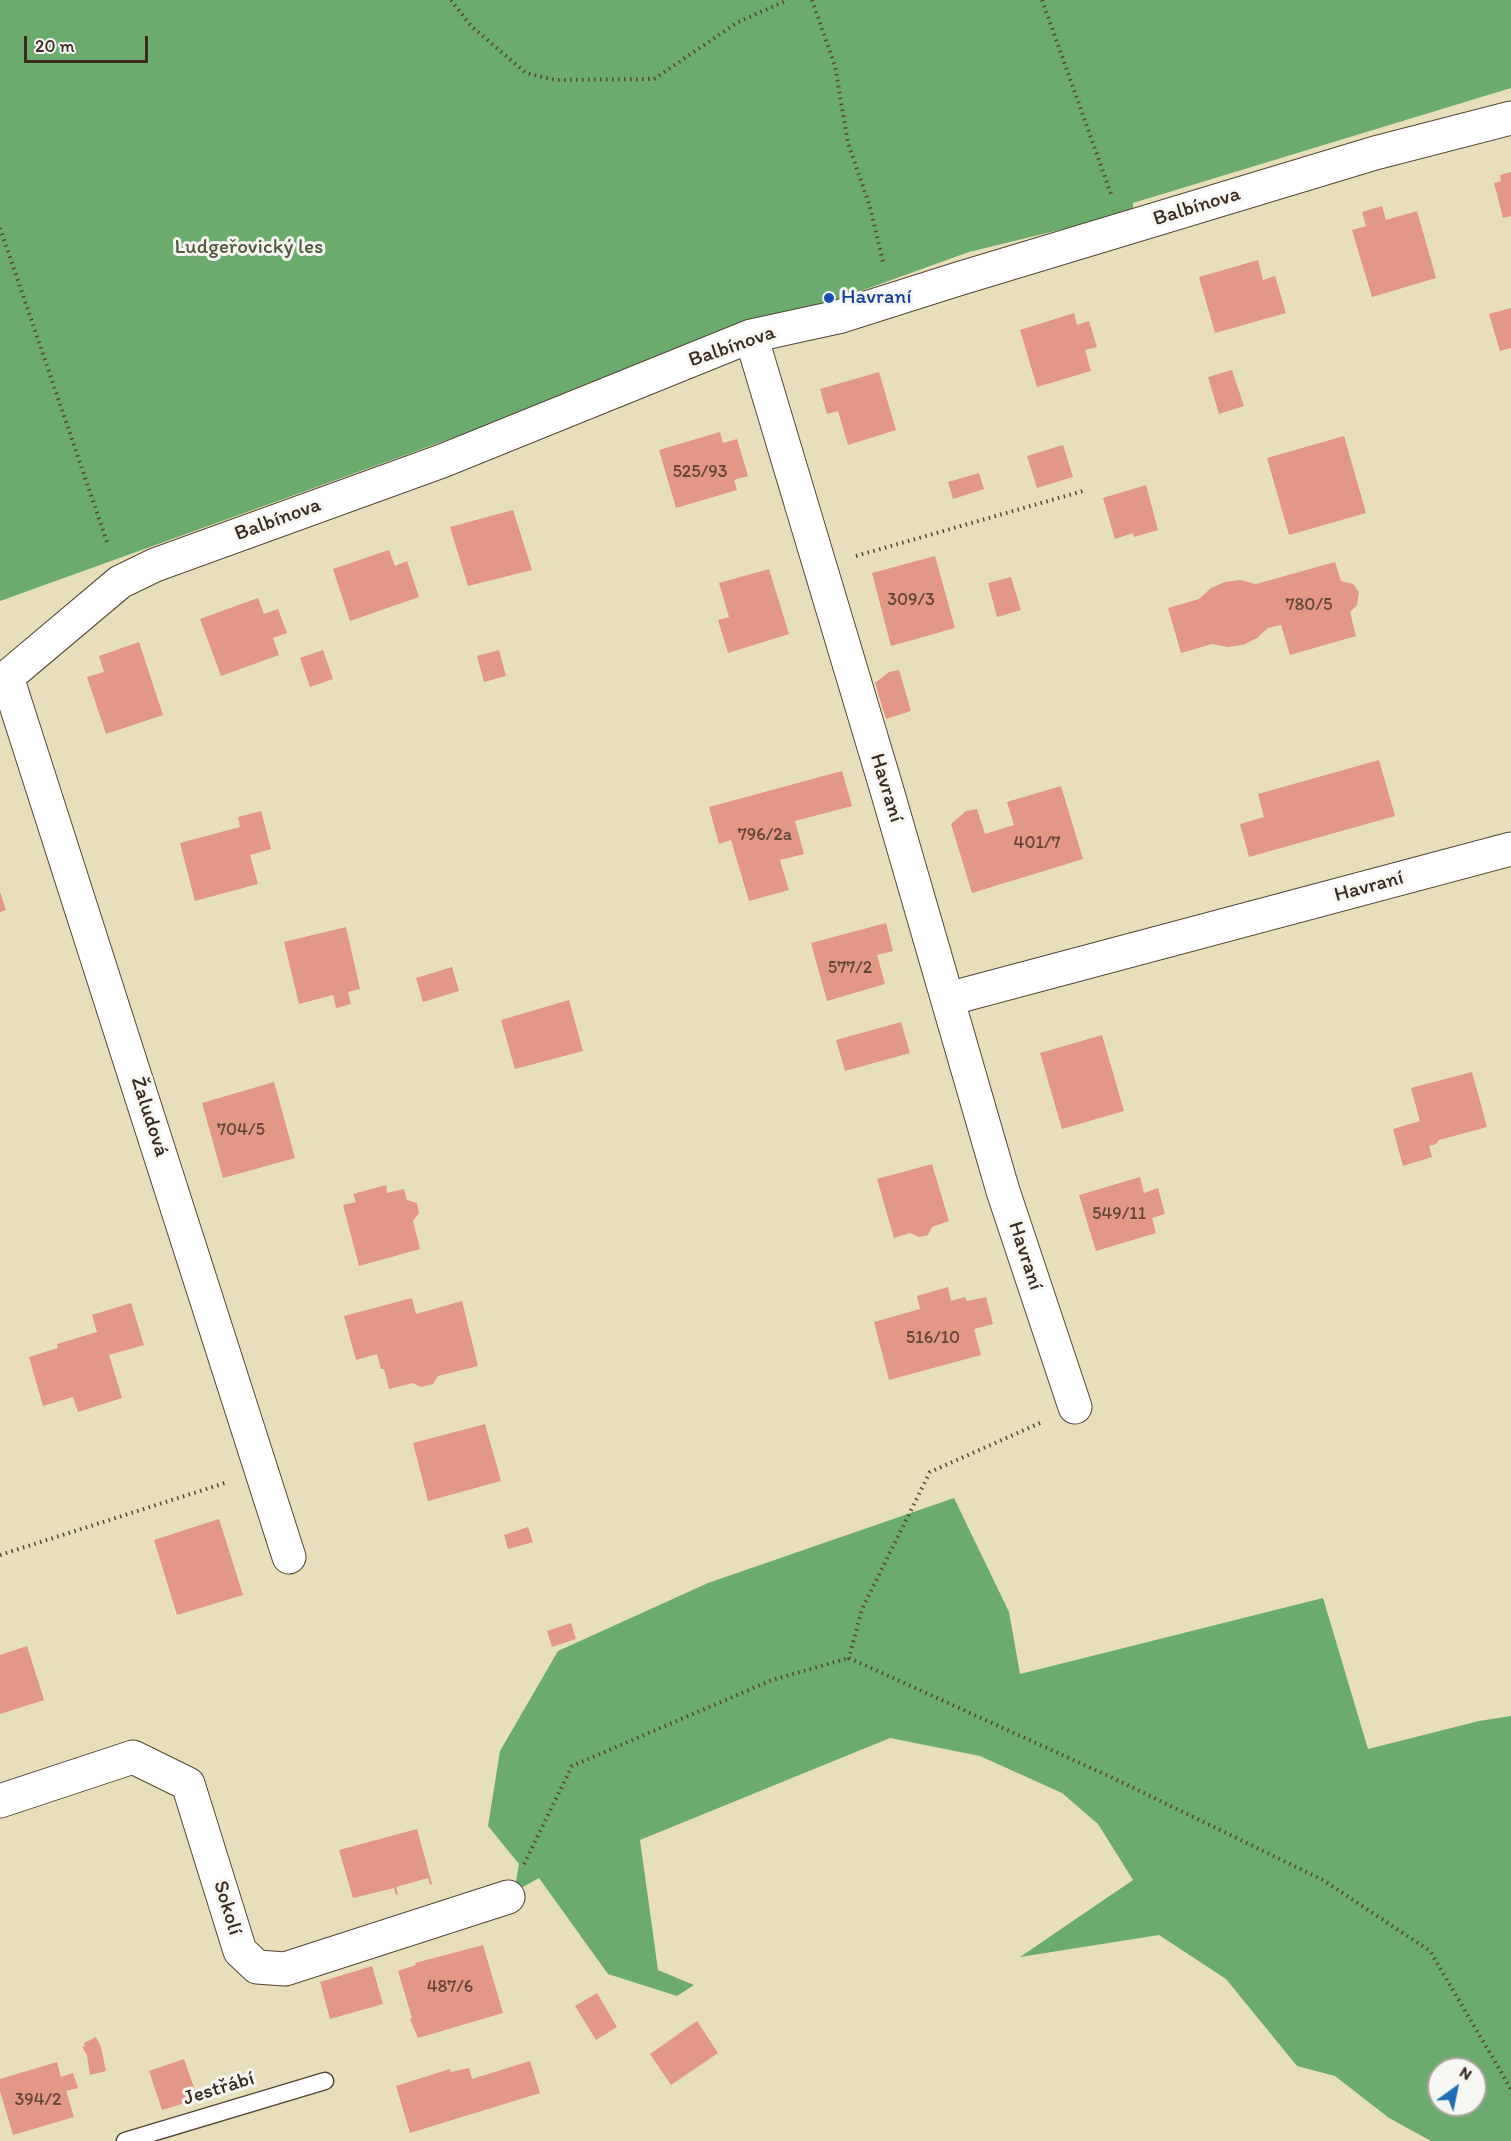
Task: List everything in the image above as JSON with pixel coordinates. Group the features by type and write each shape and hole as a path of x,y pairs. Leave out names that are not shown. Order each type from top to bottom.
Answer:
{"street":[{"name":"Balbínova","path":"3,680 120,582 155,565 441,461 751,336 838,317 1375,153 1511,118"},
{"name":"Havraní","path":"751,336 1004,1191 1075,1407"},
{"name":"Žaludová","path":"3,680 289,1557"},
{"name":"Havraní","path":"948,999 1511,849"},
{"name":"Sokolí","path":"0,1801 133,1756 188,1784 240,1951 257,1967 285,1969 508,1897"}],"lane":[{"name":"Jestřábí","path":"125,2141 325,2080"}],"path":[{"path":"451,0 471,26 526,73 555,80 654,79 738,21 788,0"},
{"path":"812,0 835,66 848,143 870,207 893,300"},
{"path":"1042,0 1114,203"},
{"path":"0,228 120,582"},
{"path":"819,567 1083,491"},
{"path":"849,1659 862,1609 930,1472 1075,1407"},
{"path":"0,1555 262,1471"},
{"path":"508,1897 572,1766 772,1680 849,1659 1113,1778 1323,1880 1430,1951 1511,2089"}],"green space":[{"name":"Ludgeřovický les","path":"0,0 1511,0 1511,88 1133,203 1133,212 969,252 0,601"},
{"path":"954,1498 1009,1612 1020,1674 1323,1598 1368,1749 1479,1721 1511,1716 1511,2141 1431,2141 1389,2118 1335,2076 1297,2066 1226,1979 1159,1935 1020,1957 1133,1880 1098,1824 1062,1793 980,1756 890,1738 640,1840 658,1970 694,1985 677,1996 608,1974 539,1878 514,1892 519,1864 488,1826 500,1751 558,1651 708,1583"}],"building":[{"path":"1511,172 1511,216 1503,218 1494,183 1501,181 1500,175"},
{"path":"1382,206 1386,220 1417,211 1436,278 1372,297 1352,230 1366,226 1362,212"},
{"path":"1258,260 1263,280 1275,276 1286,313 1215,333 1199,277"},
{"path":"1511,308 1511,348 1500,351 1489,314"},
{"path":"1074,313 1077,325 1089,321 1097,347 1085,350 1091,371 1037,387 1020,330"},
{"path":"1232,370 1244,406 1219,414 1208,377"},
{"path":"879,372 896,430 848,445 838,411 827,414 820,389"},
{"path":"720,432 723,443 737,439 748,476 734,480 737,490 676,508 659,450"},
{"path":"1344,436 1366,513 1289,535 1267,458"},
{"path":"1063,445 1073,477 1037,488 1027,456"},
{"path":"979,473 984,489 953,499 948,482"},
{"path":"1146,485 1158,530 1134,537 1133,533 1115,539 1103,498"},
{"path":"513,510 532,570 468,586 450,527"},
{"path":"389,550 395,566 407,561 419,597 350,621 333,569"},
{"path":"935,556 955,628 891,646 872,573"},
{"path":"1335,562 1341,581 1353,584 1359,592 1357,605 1350,612 1356,636 1290,655 1281,625 1268,628 1257,638 1243,645 1228,647 1212,644 1181,653 1168,608 1199,599 1211,588 1225,582 1240,580 1256,584"},
{"path":"769,569 789,634 728,653 718,620 729,617 719,583"},
{"path":"1011,577 1021,610 997,617 988,583"},
{"path":"258,598 264,614 278,609 287,633 273,638 279,655 221,676 200,619"},
{"path":"139,642 163,715 106,734 87,677 104,672 99,656"},
{"path":"323,650 333,679 310,687 300,658"},
{"path":"499,650 506,676 484,682 477,656"},
{"path":"899,670 911,711 886,719 875,683 889,672"},
{"path":"1379,760 1395,816 1249,857 1240,824 1264,817 1258,794"},
{"path":"842,771 852,806 795,821 804,854 780,860 789,890 749,901 731,840 719,844 709,807"},
{"path":"1061,786 1083,859 972,893 951,824 966,811 977,809 985,834 1014,825 1007,802"},
{"path":"261,811 271,849 250,855 258,884 195,901 180,843 240,827 238,817"},
{"path":"0,892 6,910 0,912"},
{"path":"886,923 893,951 877,955 885,984 827,1001 811,943"},
{"path":"346,927 360,989 348,992 351,1004 336,1008 333,995 299,1004 284,942"},
{"path":"452,967 459,991 423,1002 416,978"},
{"path":"569,1000 583,1051 515,1069 501,1020"},
{"path":"901,1022 910,1053 845,1071 836,1040"},
{"path":"1102,1035 1124,1111 1062,1129 1040,1053"},
{"path":"1472,1072 1487,1127 1439,1140 1436,1144 1429,1146 1432,1157 1403,1166 1393,1129 1420,1121 1411,1088"},
{"path":"274,1082 295,1158 223,1178 202,1103"},
{"path":"932,1164 949,1221 932,1227 928,1235 919,1237 910,1233 894,1238 877,1179"},
{"path":"1140,1177 1144,1193 1158,1188 1165,1214 1152,1218 1156,1233 1096,1251 1079,1195"},
{"path":"386,1185 387,1193 404,1189 407,1200 417,1203 419,1213 413,1221 420,1249 359,1266 343,1205 356,1202 353,1194"},
{"path":"948,1287 951,1301 965,1297 967,1301 986,1297 993,1324 974,1329 981,1355 889,1380 874,1322 920,1309 917,1296"},
{"path":"412,1298 416,1314 462,1301 478,1366 438,1376 433,1384 421,1387 413,1383 389,1389 377,1354 356,1360 344,1316"},
{"path":"131,1303 144,1345 109,1355 122,1398 78,1412 73,1397 43,1406 29,1357 58,1348 57,1344 97,1332 92,1315"},
{"path":"485,1424 501,1481 428,1501 413,1443"},
{"path":"219,1519 243,1595 177,1615 154,1540"},
{"path":"528,1527 533,1542 508,1549 504,1535"},
{"path":"571,1623 576,1639 552,1647 547,1631"},
{"path":"27,1646 44,1700 0,1714 0,1655"},
{"path":"417,1829 432,1884 430,1885 428,1878 396,1887 398,1894 396,1895 394,1888 353,1898 339,1850"},
{"path":"483,1945 503,2013 418,2038 410,2019 412,2018 398,1971 416,1965 415,1963"},
{"path":"372,1966 383,2004 330,2019 320,1982"},
{"path":"597,1993 617,2027 596,2040 575,2006"},
{"path":"697,2021 718,2053 671,2085 650,2054"},
{"path":"96,2037 101,2047 106,2071 90,2075 87,2055 82,2047 85,2046 84,2043"},
{"path":"184,2059 198,2099 162,2110 149,2071"},
{"path":"530,2061 540,2093 410,2133 396,2086 450,2069 451,2072 469,2068 472,2079"},
{"path":"57,2062 61,2077 73,2073 78,2088 66,2091 74,2117 13,2135 0,2091 0,2079"}],"place":[{"name":"Havraní","path":"829,298"}]}
